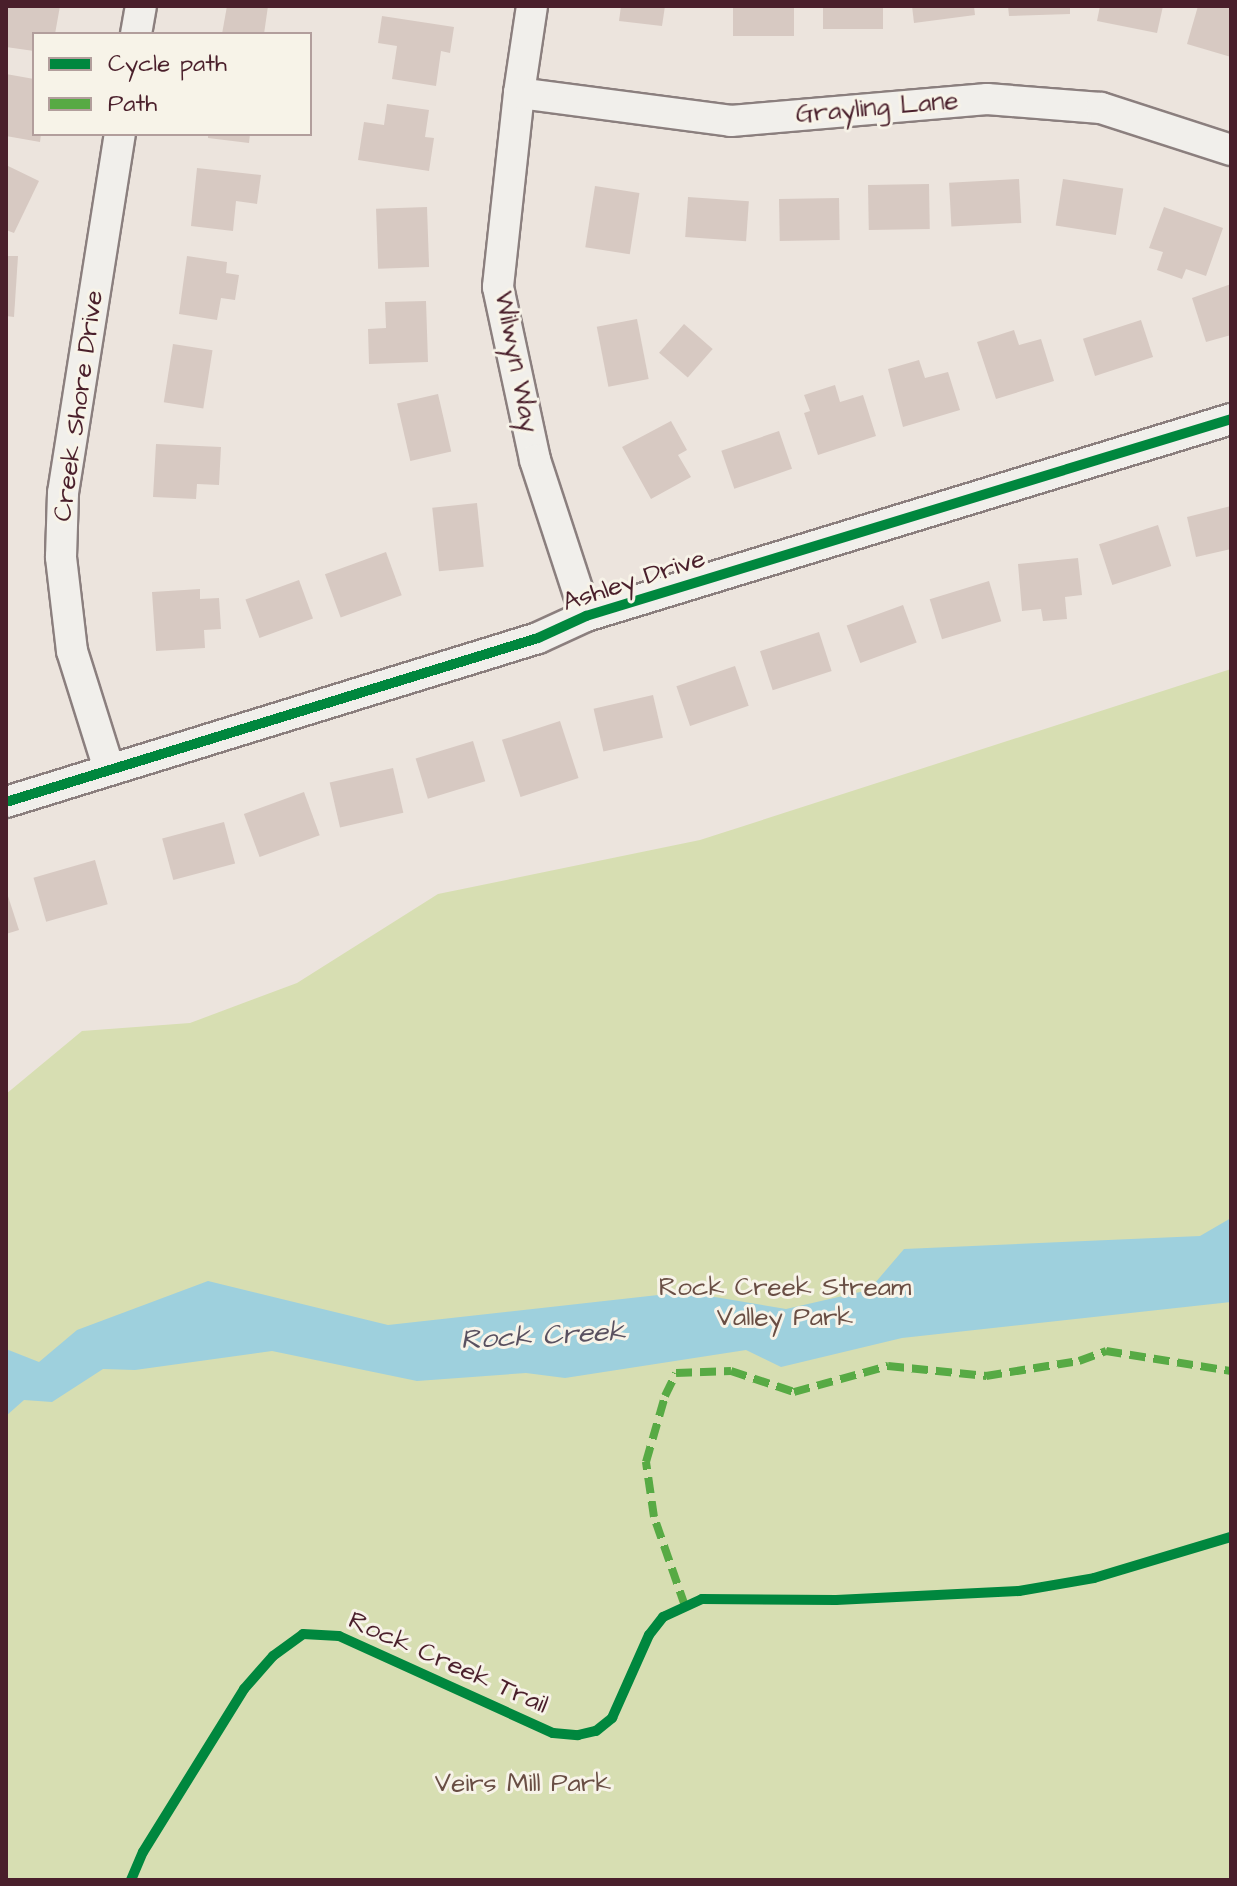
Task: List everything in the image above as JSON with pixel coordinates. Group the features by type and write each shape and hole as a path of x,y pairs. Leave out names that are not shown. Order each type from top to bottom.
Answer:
{"street":[{"path":"136,32 141,6"},
{"name":"Wilwyn Way","path":"532,6 519,93 498,287 535,460 586,616"},
{"name":"Grayling Lane","path":"519,93 731,121 987,99 1101,108 1231,150"},
{"name":"Creek Shore Drive","path":"109,769 72,651 61,557 63,493 120,136"},
{"name":"Ashley Drive","path":"6,802 538,638 586,616 1231,419"}],"green space":[{"name":"Rock Creek Stream Valley Park","path":"1231,669 1231,1880 6,1880 6,1094 82,1031 190,1023 297,983 438,894 700,840"}],"water":[{"name":"Rock Creek","path":"1231,1218 1231,1302 902,1338 781,1367 746,1350 565,1378 526,1373 417,1381 272,1351 135,1370 103,1369 52,1402 24,1400 6,1416 6,1349 39,1362 77,1330 208,1281 388,1325 685,1292 786,1309 869,1290 904,1249 1200,1236"}],"building":[{"path":"6,6 60,6 55,32 32,32 32,51 6,47"},
{"path":"227,6 268,6 264,32 222,32"},
{"path":"621,6 665,6 662,26 619,21"},
{"path":"733,6 794,6 794,36 733,36"},
{"path":"823,6 883,6 883,29 823,29"},
{"path":"912,6 974,6 975,15 914,23"},
{"path":"1008,6 1070,6 1070,14 1009,16"},
{"path":"1100,6 1163,6 1157,33 1097,21"},
{"path":"1198,6 1231,6 1231,57 1187,44"},
{"path":"382,16 454,27 450,53 441,51 436,86 392,79 397,46 378,43"},
{"path":"6,74 32,79 32,136 41,136 40,142 6,136"},
{"path":"387,104 429,110 425,137 434,138 429,171 358,160 364,122 384,125"},
{"path":"208,136 250,136 249,143"},
{"path":"6,165 39,181 14,233 6,230"},
{"path":"197,168 261,175 257,204 236,201 233,231 191,226"},
{"path":"1019,179 1021,223 951,227 949,183"},
{"path":"1063,179 1123,189 1116,235 1056,225"},
{"path":"929,184 930,229 869,230 868,185"},
{"path":"595,186 639,193 630,254 585,247"},
{"path":"688,197 749,201 746,241 685,237"},
{"path":"839,198 840,240 780,241 779,199"},
{"path":"427,207 429,267 378,269 376,209"},
{"path":"1164,207 1223,228 1206,276 1186,269 1182,279 1157,270 1163,252 1149,248"},
{"path":"6,256 18,256 14,317 6,316"},
{"path":"187,256 227,262 226,273 239,275 235,300 221,298 217,320 179,314"},
{"path":"1231,284 1231,335 1206,342 1192,298"},
{"path":"426,301 428,362 369,364 368,329 386,328 385,302"},
{"path":"637,319 649,379 608,387 597,327"},
{"path":"1141,320 1153,357 1095,376 1083,339"},
{"path":"684,324 713,349 688,378 659,353"},
{"path":"1014,330 1019,345 1041,339 1054,381 996,399 977,342"},
{"path":"173,344 213,350 203,409 164,402"},
{"path":"919,360 925,378 948,372 960,410 903,427 888,369"},
{"path":"835,385 840,402 863,395 876,436 818,455 804,413 810,411 804,395"},
{"path":"438,394 451,451 410,461 397,403"},
{"path":"671,421 687,450 678,455 691,477 651,499 622,447"},
{"path":"779,431 792,469 734,489 721,451"},
{"path":"156,444 221,447 219,485 197,484 196,499 153,497"},
{"path":"477,503 484,567 439,571 432,508"},
{"path":"1231,506 1231,549 1196,557 1187,517"},
{"path":"1158,525 1171,566 1112,585 1099,544"},
{"path":"386,552 402,595 341,617 325,574"},
{"path":"1078,558 1082,595 1065,597 1067,619 1043,621 1041,609 1022,611 1018,564"},
{"path":"299,580 313,619 259,638 245,599"},
{"path":"989,581 1001,621 942,639 930,599"},
{"path":"200,589 200,599 219,598 221,629 204,630 205,648 156,651 152,592"},
{"path":"903,605 917,643 860,663 847,626"},
{"path":"819,632 832,671 773,690 760,651"},
{"path":"735,666 749,706 690,726 676,686"},
{"path":"653,695 663,738 603,752 594,709"},
{"path":"560,721 579,778 521,797 502,740"},
{"path":"473,741 485,781 428,799 416,759"},
{"path":"393,768 403,813 340,827 330,783"},
{"path":"304,792 320,835 260,857 244,814"},
{"path":"224,822 235,864 173,880 162,839"},
{"path":"95,860 108,904 46,922 33,878"},
{"path":"6,890 19,930 6,934"}],"marked path":[{"path":"685,1606 654,1517 646,1462 665,1396 676,1373 731,1371 794,1392 888,1366 986,1376 1079,1361 1106,1351 1231,1371"}],"cycle path":[{"path":"6,802 538,638 586,616 1231,419"},
{"name":"Rock Creek Trail","path":"131,1880 143,1852 244,1689 273,1656 303,1634 339,1636 553,1733 578,1735 596,1731 612,1718 649,1635 663,1617 702,1599 836,1600 1019,1591 1094,1578 1231,1537"}],"park label":[{"name":"Veirs Mill Park","path":"523,1784"}]}
